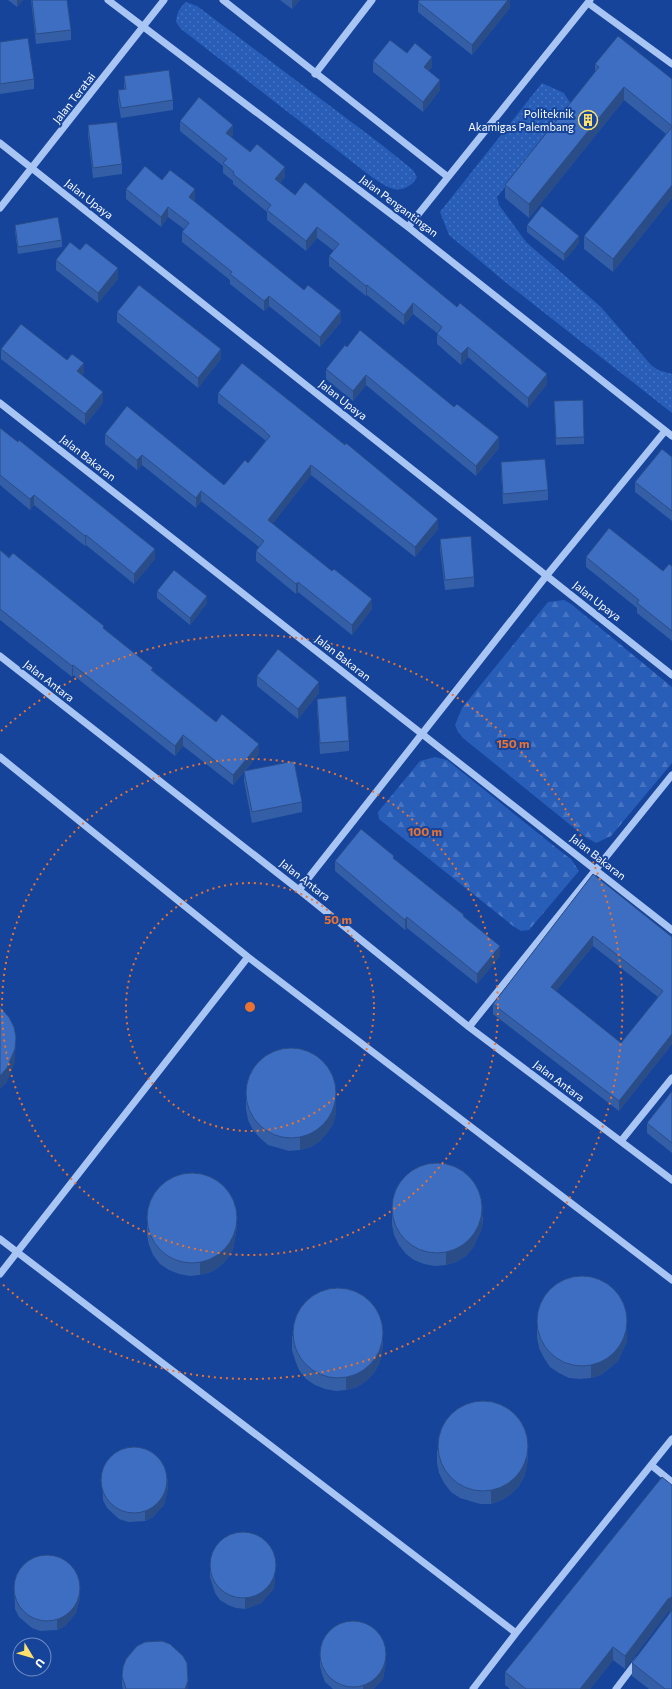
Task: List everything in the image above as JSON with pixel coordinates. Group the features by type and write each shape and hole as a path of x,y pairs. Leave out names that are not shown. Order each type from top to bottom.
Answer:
{"street":[{"name":"Jalan Pengantingan","path":"108,0 142,28 408,227 672,436"},
{"name":"Jalan Teratai","path":"0,208 164,0"},
{"path":"222,0 448,177"},
{"path":"315,74 372,0"},
{"path":"408,227 589,2 672,64"},
{"name":"Jalan Upaya","path":"0,143 672,675"},
{"name":"Jalan Bakaran","path":"0,403 672,930"},
{"path":"299,890 421,733 547,575 665,431"},
{"name":"Jalan Antara","path":"0,656 299,890 469,1026 672,1180"},
{"path":"0,758 248,957 672,1280"},
{"path":"469,1026 672,775"},
{"path":"0,1274 248,957"},
{"path":"621,1141 672,1078"},
{"path":"0,1238 516,1633"},
{"path":"473,1689 516,1633 672,1439"},
{"path":"651,1465 672,1482"},
{"path":"616,1689 644,1652"}],"green space":[{"path":"186,2 197,6 382,145 413,170 417,177 415,181 405,188 392,189 373,178 181,29 176,22 176,19 180,9"},
{"path":"542,83 564,93 571,104 497,197 499,205 526,242 601,307 651,365 658,370 672,374 672,413 504,281 449,235 440,212"},
{"path":"564,600 571,604 672,687 672,763 611,836 596,843 584,836 463,738 455,725 462,708 548,602"},
{"path":"435,757 447,760 571,859 579,871 529,930 521,931 513,926 379,819 378,812 420,761"}],"building":[{"path":"32,0 67,0 71,30 36,34"},
{"path":"419,0 508,0 472,45 418,2"},
{"name":"Politeknik Akamigas Palembang","path":"618,36 672,79 672,126 624,87 529,204 505,185 599,67 595,64"},
{"path":"28,38 34,79 0,84 0,42"},
{"path":"390,40 407,53 415,43 432,57 424,67 440,80 423,102 373,61"},
{"path":"169,70 173,100 121,108 118,90 126,89 124,76"},
{"path":"199,97 233,125 226,133 250,152 257,144 285,167 275,179 295,195 305,182 457,307 460,303 547,374 528,398 468,347 461,354 437,334 442,327 413,303 404,315 367,285 366,286 329,256 339,244 317,227 306,241 267,210 271,205 233,174 234,172 223,163 227,159 180,121"},
{"path":"117,122 122,164 93,168 88,125"},
{"path":"672,127 672,185 613,259 584,236"},
{"path":"145,166 162,180 170,170 195,189 189,197 304,290 308,285 341,311 320,337 269,296 264,301 230,274 232,272 182,232 189,223 168,207 161,217 126,189"},
{"path":"542,206 579,236 564,254 527,225"},
{"path":"58,217 62,240 18,247 15,225"},
{"path":"70,242 80,250 86,243 118,268 98,293 56,260"},
{"path":"139,285 221,349 198,378 117,312"},
{"path":"21,324 67,360 72,354 84,363 77,371 103,392 85,414 1,349"},
{"path":"360,330 454,407 457,404 499,437 476,466 366,375 353,391 326,369 345,345 347,347"},
{"path":"242,363 345,445 346,443 438,519 415,547 311,465 268,520 332,571 334,569 372,599 352,625 298,582 296,584 256,551 264,541 201,491 196,498 142,455 137,460 105,434 127,406 224,485 245,460 248,463 270,436 218,393"},
{"path":"583,400 584,437 556,438 554,401"},
{"path":"0,428 18,442 19,440 155,549 134,574 34,495 30,499 0,475"},
{"path":"662,449 672,457 672,511 635,482"},
{"path":"545,459 548,490 503,494 501,462"},
{"path":"609,528 663,571 669,564 672,566 672,631 637,603 639,600 586,557"},
{"path":"471,536 474,577 445,580 440,539"},
{"path":"0,550 9,558 13,553 104,626 103,628 153,668 151,670 216,722 222,714 259,744 233,775 183,735 175,746 0,609"},
{"path":"174,570 207,596 190,618 157,591"},
{"path":"278,649 319,682 298,709 257,676"},
{"path":"346,696 349,741 320,743 317,699"},
{"path":"294,761 302,802 252,812 244,771"},
{"path":"361,829 394,856 393,858 500,946 477,974 407,917 405,920 335,861"},
{"path":"593,874 672,937 672,1034 619,1101 493,1004","holes":["593,936 663,991 621,1043 551,987"]},
{"path":"0,1007 9,1017 14,1027 16,1037 15,1049 7,1068 0,1076"},
{"path":"291,1048 308,1051 323,1061 333,1076 336,1093 333,1110 323,1125 308,1135 291,1138 274,1135 259,1125 249,1110 246,1093 249,1076 259,1061 274,1051"},
{"path":"672,1091 672,1143 647,1123"},
{"path":"437,1163 454,1166 469,1176 479,1191 482,1208 479,1225 469,1240 454,1250 437,1253 420,1250 405,1240 395,1225 392,1208 395,1191 405,1176 420,1166"},
{"path":"192,1173 209,1176 224,1186 234,1201 237,1218 234,1235 224,1250 209,1260 192,1263 175,1260 160,1250 150,1235 147,1218 150,1201 160,1186 175,1176"},
{"path":"582,1276 599,1279 614,1289 624,1304 627,1321 624,1338 614,1353 599,1363 582,1366 565,1363 550,1353 540,1338 537,1321 540,1304 550,1289 565,1279"},
{"path":"338,1288 355,1291 370,1301 380,1316 383,1333 380,1350 370,1365 355,1375 338,1378 321,1375 306,1365 296,1350 293,1333 296,1316 306,1301 321,1291"},
{"path":"483,1401 500,1404 515,1414 525,1429 528,1446 525,1463 515,1478 500,1488 483,1491 466,1488 451,1478 441,1463 438,1446 441,1429 451,1414 466,1404"},
{"path":"134,1447 146,1450 157,1457 164,1468 167,1480 164,1492 157,1503 146,1510 134,1513 122,1510 111,1503 104,1492 101,1480 104,1468 111,1457 122,1450"},
{"path":"662,1477 672,1485 672,1597 668,1599 625,1656 613,1647 580,1689 526,1689 505,1672"},
{"path":"243,1532 256,1535 266,1542 273,1552 276,1565 273,1578 266,1588 256,1595 243,1598 230,1595 220,1588 213,1578 210,1565 213,1552 220,1542 230,1535"},
{"path":"47,1555 60,1558 70,1565 77,1575 80,1588 77,1601 70,1611 60,1618 47,1621 34,1618 24,1611 17,1601 14,1588 17,1575 24,1565 34,1558"},
{"path":"672,1610 672,1689 665,1689 632,1663"},
{"path":"353,1621 366,1624 376,1631 383,1641 386,1654 383,1667 376,1677 366,1684 353,1687 340,1684 330,1677 323,1667 320,1654 323,1641 330,1631 340,1624"},
{"path":"162,1641 170,1644 183,1656 187,1663 188,1681 185,1689 126,1689 122,1676 126,1659 137,1646 145,1642"}],"place":[{"name":"Politeknik Akamigas Palembang","path":"588,120"}]}
